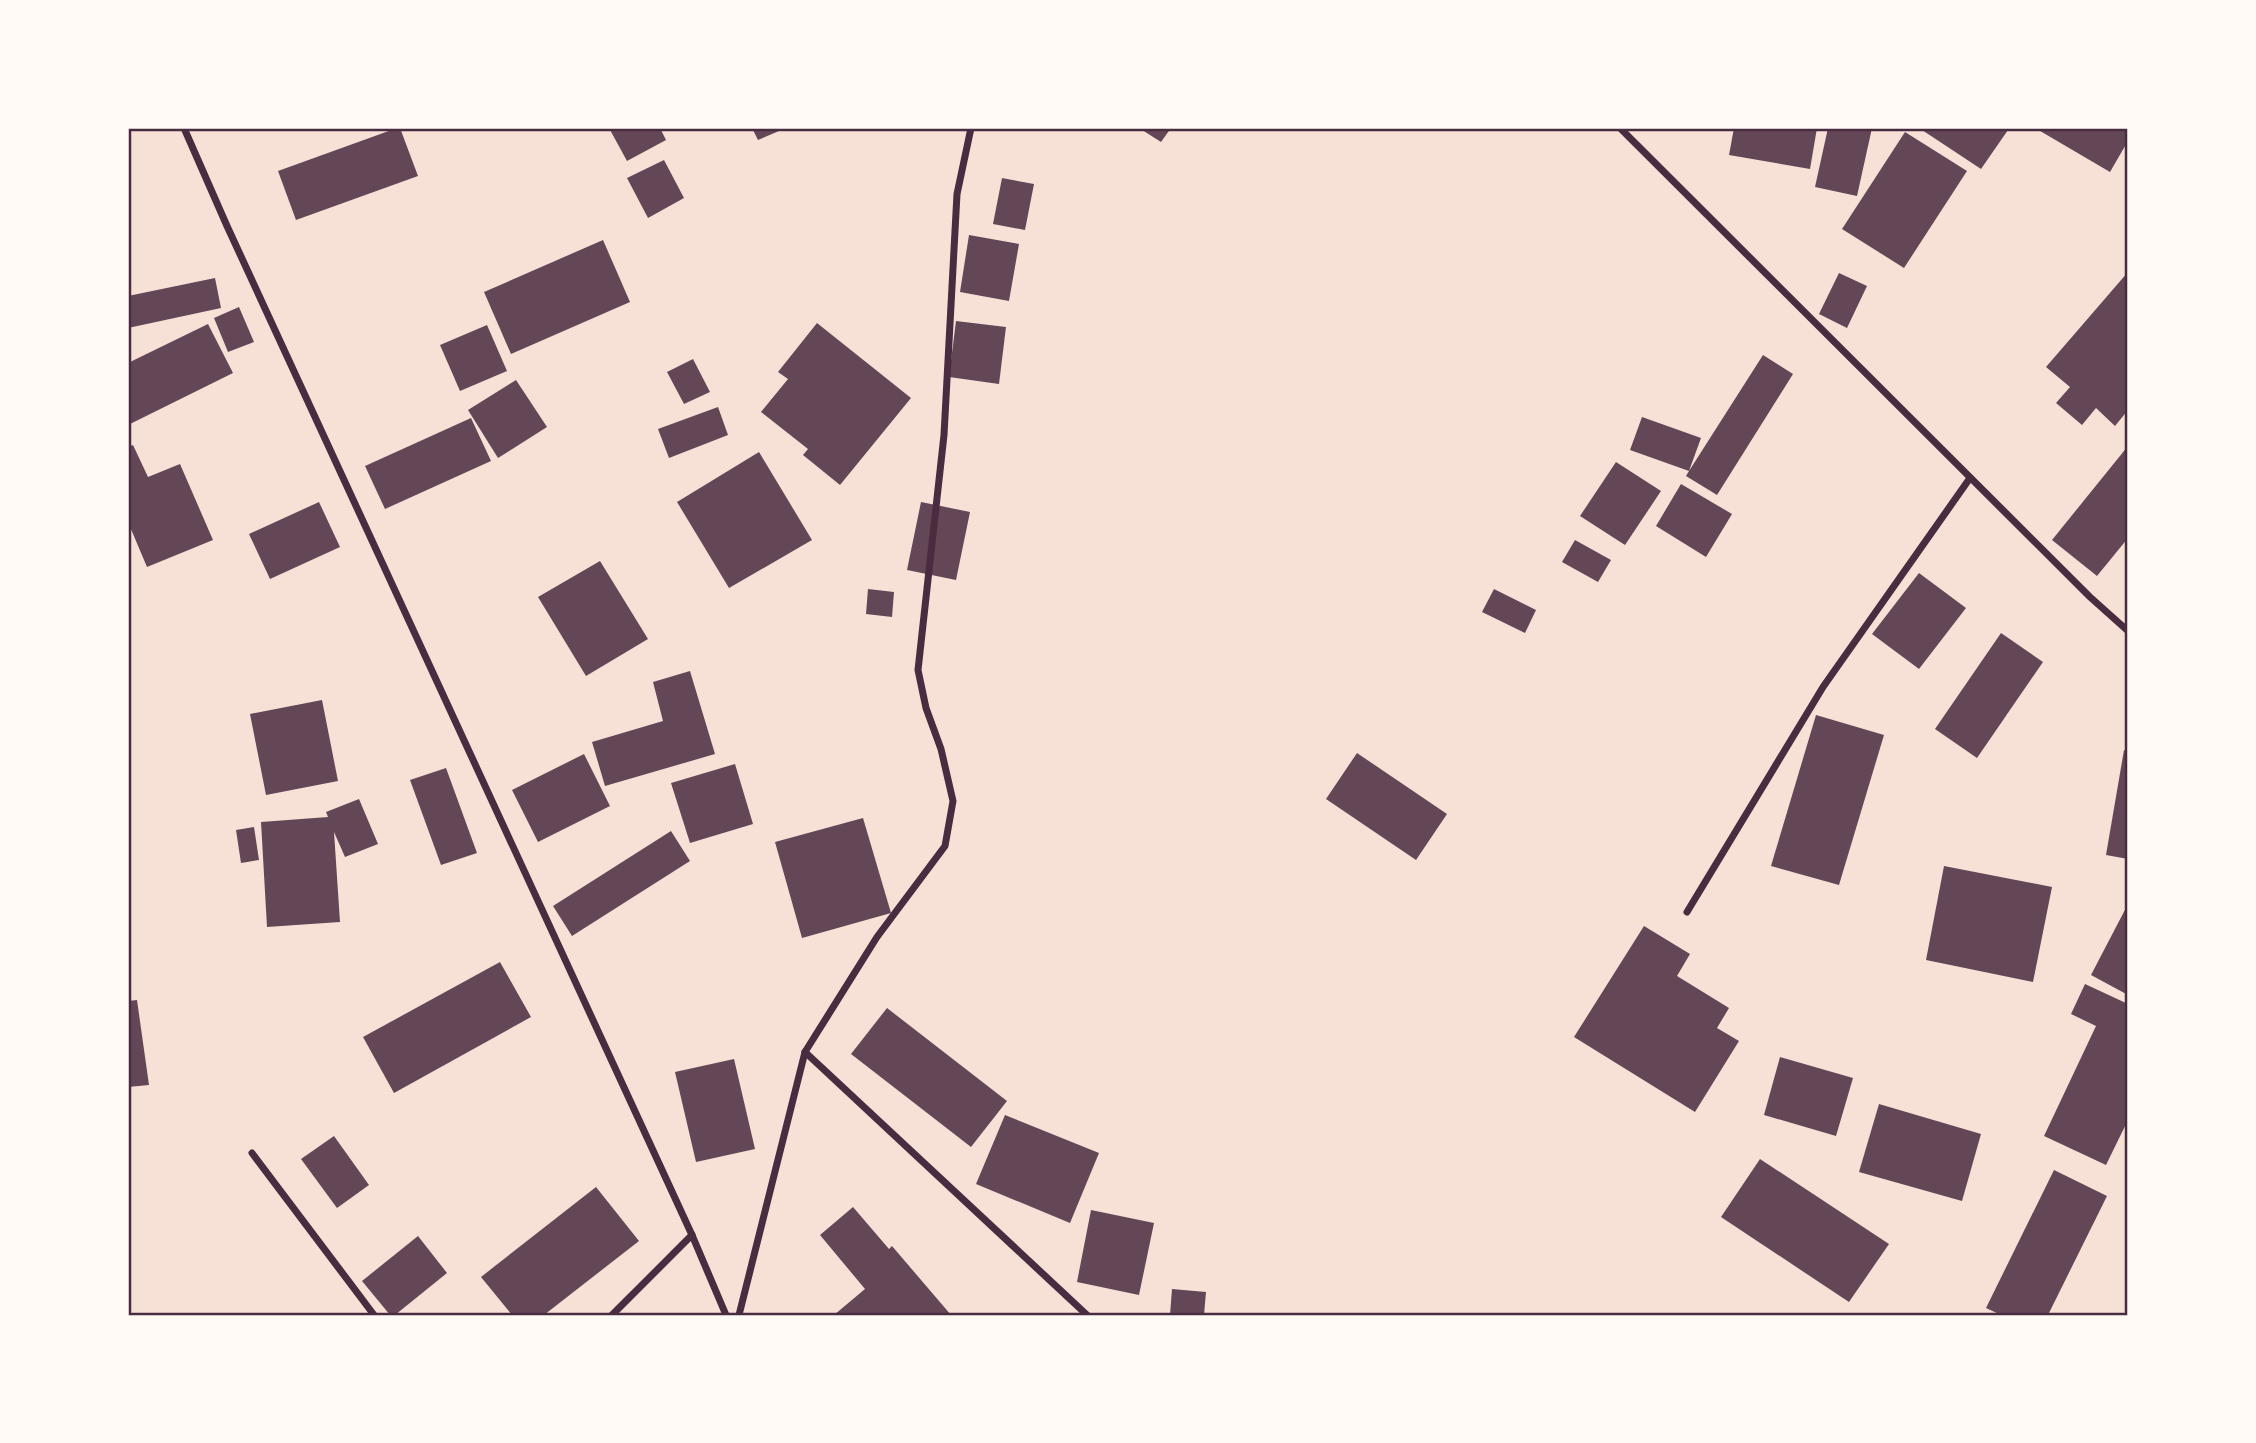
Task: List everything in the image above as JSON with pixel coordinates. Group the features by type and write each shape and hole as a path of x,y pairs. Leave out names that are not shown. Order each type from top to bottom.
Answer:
{"street":[{"path":"184,128 692,1235 726,1315"},
{"path":"739,1315 805,1052 877,937 945,846 953,801 918,670 944,435 957,194 971,128"},
{"path":"1620,128 2090,597 2128,631"},
{"path":"1687,912 1823,687 1970,478"},
{"path":"805,1052 1087,1315"},
{"path":"252,1153 374,1315"},
{"path":"612,1315 692,1235"}],"building":[{"path":"400,128 418,176 296,220 278,171"},
{"path":"609,128 660,128 666,140 627,161"},
{"path":"752,128 786,128 758,140"},
{"path":"1139,128 1171,128 1161,142"},
{"path":"1734,128 1817,128 1810,169 1729,155"},
{"path":"1828,128 1872,128 1857,196 1815,187"},
{"path":"1919,128 2005,128 2008,130 1981,169"},
{"path":"2035,128 2128,128 2128,141 2110,172"},
{"path":"1905,132 1967,171 1904,268 1842,229"},
{"path":"664,160 684,198 648,218 627,178"},
{"path":"1002,178 1034,184 1025,230 993,224"},
{"path":"969,235 1019,244 1009,301 960,292"},
{"path":"603,240 630,302 511,354 484,292"},
{"path":"2128,272 2128,410 2115,426 2096,408 2082,425 2056,403 2070,387 2046,367"},
{"path":"1839,273 1867,286 1847,328 1819,314"},
{"path":"215,278 221,308 128,328 128,296"},
{"path":"239,307 254,342 228,352 214,318"},
{"path":"956,321 1006,327 999,384 949,377"},
{"path":"817,323 911,398 840,485 803,455 808,449 761,412 788,379 778,372"},
{"path":"208,324 233,373 128,425 128,363"},
{"path":"487,325 507,371 460,391 440,345"},
{"path":"1763,355 1793,374 1717,495 1686,476"},
{"path":"693,359 710,392 684,404 667,372"},
{"path":"516,380 547,427 498,458 468,410"},
{"path":"718,407 728,435 669,458 658,429"},
{"path":"1642,417 1701,438 1689,471 1630,450"},
{"path":"471,418 491,461 385,509 365,466"},
{"path":"133,445 148,477 180,464 213,540 147,567 128,522 128,447"},
{"path":"2128,446 2128,538 2097,576 2052,540"},
{"path":"759,452 812,540 729,588 677,502"},
{"path":"1616,462 1661,491 1625,545 1580,516"},
{"path":"1681,484 1732,514 1706,557 1656,526"},
{"path":"319,502 340,547 270,579 249,534"},
{"path":"921,502 970,512 956,580 907,570"},
{"path":"1575,540 1611,560 1598,582 1562,562"},
{"path":"600,561 648,639 586,676 538,597"},
{"path":"1919,573 1966,608 1919,669 1872,634"},
{"path":"868,589 894,592 892,617 866,614"},
{"path":"1494,589 1536,610 1525,633 1482,612"},
{"path":"2001,633 2043,662 1977,758 1935,729"},
{"path":"690,671 715,754 605,786 592,742 663,721 653,682"},
{"path":"322,700 338,781 266,795 250,714"},
{"path":"1816,715 1884,735 1839,885 1771,866"},
{"path":"2124,750 2128,751 2128,859 2106,855"},
{"path":"1357,753 1447,814 1416,860 1326,799"},
{"path":"584,754 610,806 538,842 512,790"},
{"path":"735,764 753,824 690,843 671,783"},
{"path":"446,768 477,853 441,865 410,780"},
{"path":"359,799 378,844 345,857 334,832 340,922 267,927 261,822 328,817 326,812"},
{"path":"863,818 891,913 802,938 775,842"},
{"path":"254,827 259,860 241,863 236,830"},
{"path":"671,831 690,861 572,936 553,906"},
{"path":"1944,866 2052,887 2033,982 1926,960"},
{"path":"2128,904 2128,995 2091,975"},
{"path":"1644,926 1690,954 1677,976 1729,1008 1717,1028 1739,1041 1695,1112 1574,1037"},
{"path":"500,962 531,1017 394,1093 363,1037"},
{"path":"2085,984 2128,1004 2128,1120 2106,1165 2044,1136 2096,1026 2071,1014"},
{"path":"137,1000 149,1085 128,1087 128,1001"},
{"path":"887,1008 1007,1101 971,1147 851,1054"},
{"path":"1780,1057 1853,1078 1836,1136 1764,1115"},
{"path":"734,1059 755,1149 696,1162 675,1072"},
{"path":"1879,1104 1981,1134 1962,1201 1859,1172"},
{"path":"1005,1115 1099,1153 1070,1223 976,1184"},
{"path":"334,1136 369,1185 337,1208 301,1159"},
{"path":"1760,1159 1889,1244 1849,1302 1721,1217"},
{"path":"2054,1170 2107,1196 2048,1315 2001,1315 1986,1308"},
{"path":"596,1187 639,1241 544,1315 512,1315 481,1277"},
{"path":"853,1207 889,1249 892,1246 951,1315 834,1315 865,1289 820,1235"},
{"path":"1091,1210 1154,1223 1139,1295 1077,1282"},
{"path":"418,1236 447,1273 395,1315 390,1315 362,1281"},
{"path":"1172,1289 1206,1292 1204,1315 1170,1315"}]}
